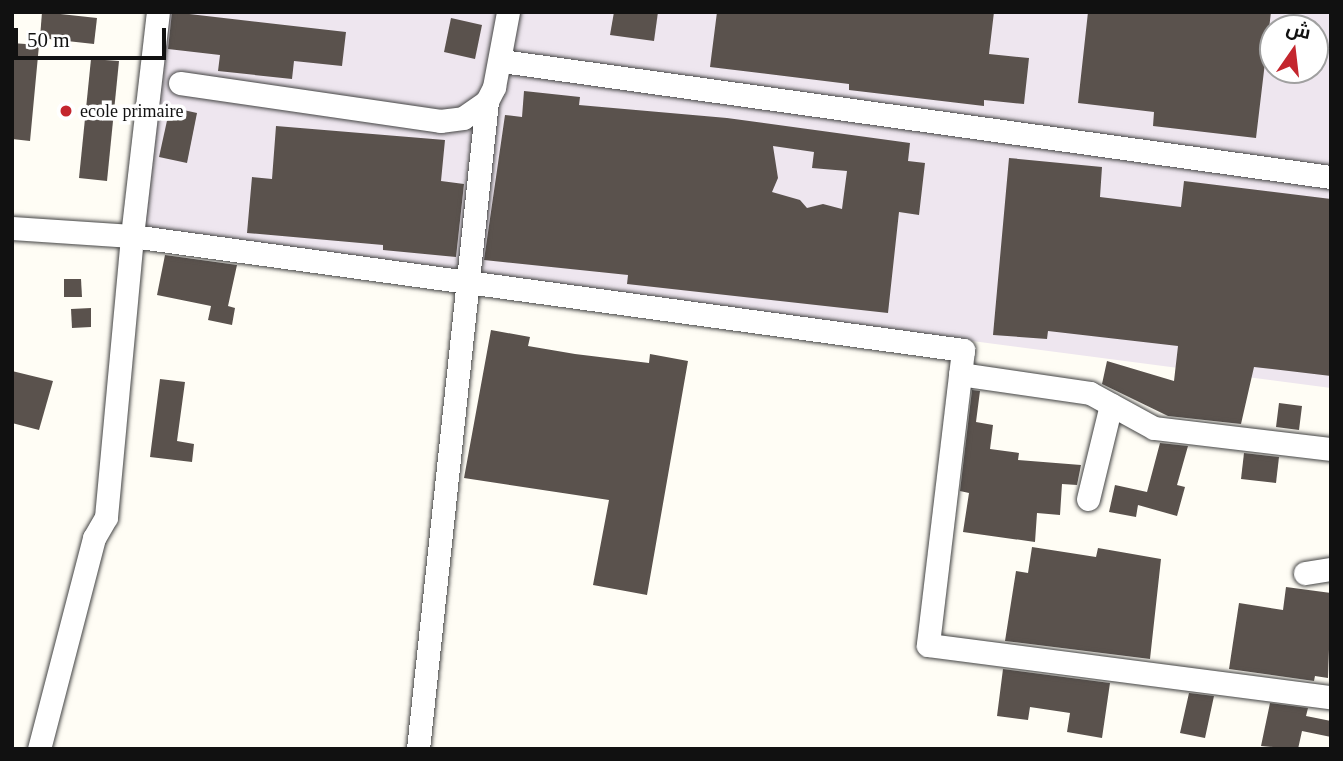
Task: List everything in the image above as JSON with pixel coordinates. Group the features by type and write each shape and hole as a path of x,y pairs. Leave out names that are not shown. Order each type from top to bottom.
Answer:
{"street":[{"path":"39,749 94,538 106,517 132,236 158,12"},
{"path":"418,749 487,101 502,61 508,12"},
{"path":"502,61 1331,177"},
{"path":"180,83 440,121 463,118 487,101"},
{"path":"12,228 132,236 963,350 928,645 1331,697"},
{"path":"960,374 1090,393 1154,428 1331,449"},
{"path":"1088,499 1111,405"},
{"path":"1305,573 1331,569"}],"shaded area":[{"path":"154,12 1331,12 1331,388 123,230"}],"building":[{"path":"42,12 97,18 94,44 40,38"},
{"path":"172,12 346,32 342,66 294,61 292,79 218,71 220,55 168,49"},
{"path":"614,12 658,12 654,41 610,35"},
{"path":"717,12 994,12 989,54 1029,58 1024,104 984,100 984,106 849,90 849,84 710,67"},
{"path":"1088,12 1271,12 1259,14 1259,84 1262,84 1256,138 1153,126 1154,112 1078,103"},
{"path":"451,18 482,25 475,59 444,52"},
{"path":"12,43 39,45 30,141 12,139"},
{"path":"91,59 119,61 107,181 79,178"},
{"path":"524,91 580,97 579,105 727,118 910,143 908,161 925,163 919,215 899,212 888,313 627,284 628,275 484,260 505,115 522,117","holes":["773,146 814,152 812,168 847,171 842,209 823,204 807,208 800,200 772,192 778,178"]},
{"path":"170,107 197,113 187,163 159,157"},
{"path":"276,126 445,140 441,181 464,184 456,257 383,250 383,245 247,233 252,177 272,179"},
{"path":"1009,158 1102,167 1100,197 1181,207 1184,181 1331,199 1331,376 1254,367 1241,424 1168,416 1102,384 1107,361 1174,381 1178,346 1048,331 1047,339 993,335"},
{"path":"165,255 237,265 228,306 235,308 232,325 208,320 211,306 157,295"},
{"path":"64,279 81,279 82,297 64,297"},
{"path":"91,308 91,327 72,328 71,309"},
{"path":"491,330 530,337 528,346 575,354 649,363 650,354 688,361 647,595 593,585 609,500 464,478"},
{"path":"12,371 53,381 39,430 12,423"},
{"path":"160,379 185,382 177,441 194,444 192,462 150,457"},
{"path":"972,390 980,391 976,422 993,425 990,449 1019,453 1018,460 1081,465 1077,485 1062,484 1060,515 1037,513 1035,542 963,532 969,493 960,491"},
{"path":"1279,403 1302,406 1299,430 1276,427"},
{"path":"1160,443 1188,446 1177,485 1185,487 1177,516 1138,505 1136,517 1109,512 1115,485 1147,492"},
{"path":"1244,453 1279,457 1276,483 1241,479"},
{"path":"1032,547 1096,557 1098,548 1161,559 1150,659 1005,641 1016,571 1028,573"},
{"path":"1286,587 1331,593 1328,678 1315,676 1314,681 1229,669 1239,603 1283,610"},
{"path":"1003,669 1110,683 1102,738 1067,732 1070,713 1030,707 1028,720 997,716"},
{"path":"1165,690 1214,696 1205,738 1180,733 1189,693"},
{"path":"1270,703 1308,708 1306,716 1331,721 1331,737 1302,731 1298,749 1261,746"}],"place":[{"name":"ecole primaire","path":"66,111"}]}
